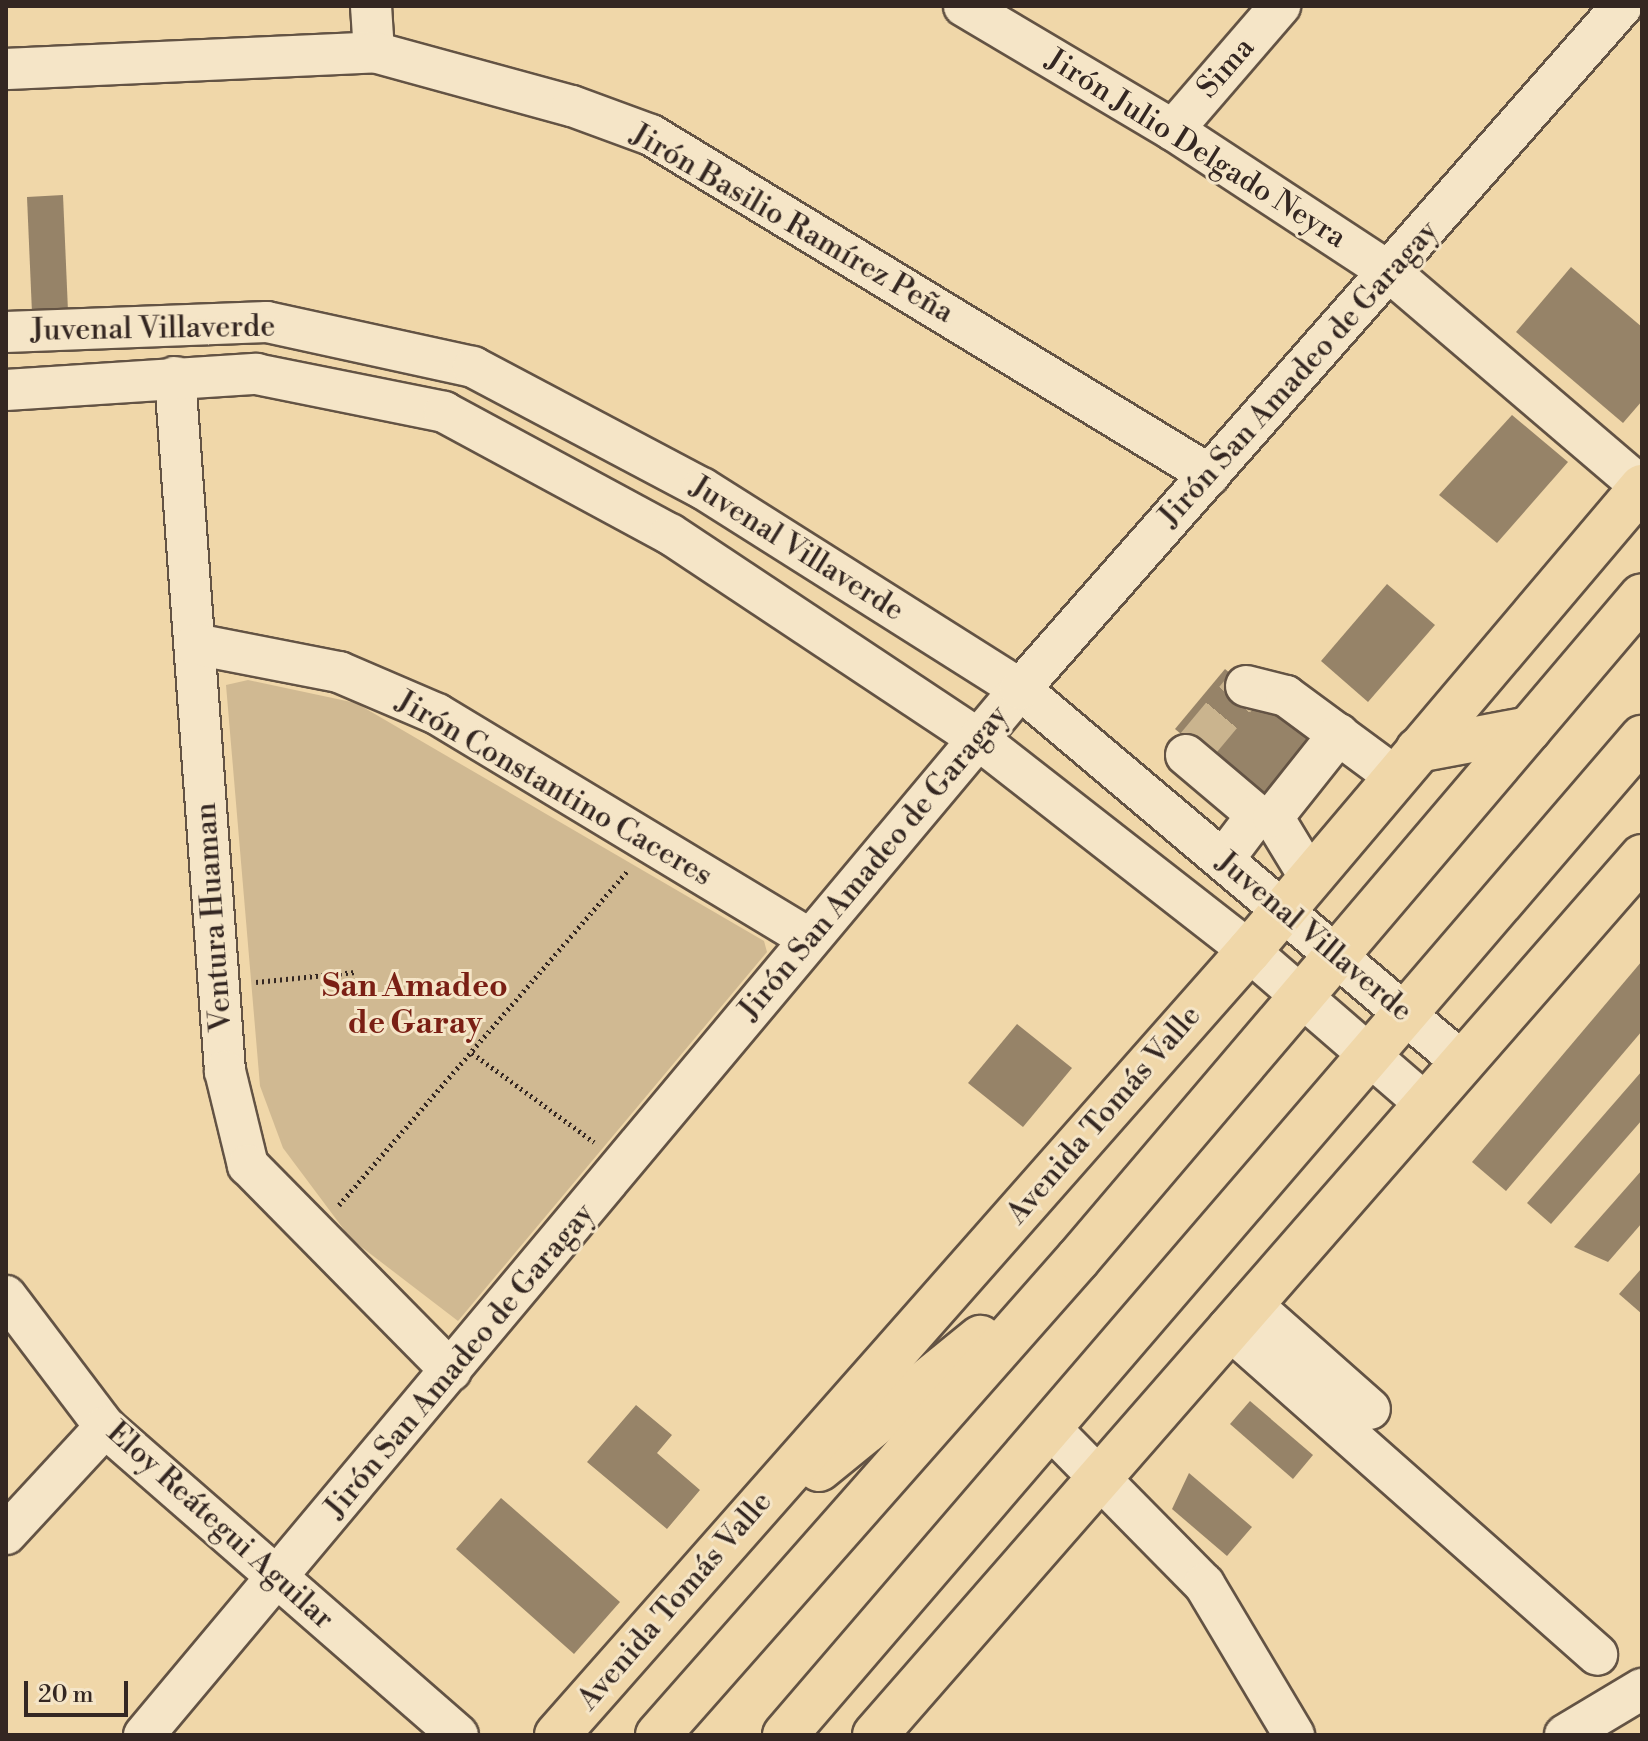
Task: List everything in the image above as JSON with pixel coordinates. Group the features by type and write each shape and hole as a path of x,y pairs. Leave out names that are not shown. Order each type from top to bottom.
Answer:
{"main road":[{"name":"Avenida Tomás Valle","path":"557,1735 1249,951 1642,487"},
{"path":"658,1735 1078,1259 1642,596"},
{"path":"1407,764 1529,729"},
{"path":"785,1735 1405,1013 1636,756"},
{"path":"875,1735 1099,1473 1427,1105 1642,857"},
{"path":"718,1552 1078,1259"}],"street":[{"path":"371,6 374,52"},
{"name":"Jirón Julio Delgado Neyra","path":"964,6 1173,130 1391,273 1642,487"},
{"name":"Sima","path":"1173,130 1280,6"},
{"name":"Jirón San Amadeo de Garagay","path":"144,1735 279,1579 809,938 1020,689 1391,273 1622,6"},
{"name":"Jirón Basilio Ramírez Peña","path":"6,69 374,52 651,135 1210,475"},
{"name":"Juvenal Villaverde","path":"6,332 267,322 473,367 702,488 1020,689 1223,860 1296,894 1337,955 1463,1063"},
{"name":"Juvenal Villaverde","path":"6,390 256,374 444,412 670,534 978,739 1249,951 1427,1105"},
{"name":"Ventura Huaman","path":"175,377 225,1071 248,1165 312,1236 451,1371"},
{"name":"Jirón Constantino Caceres","path":"195,644 339,672 437,714 809,938"},
{"path":"1246,686 1286,696 1339,734 1407,764"},
{"path":"1223,860 1339,734"},
{"path":"1149,797 1191,750 1265,816 1296,894"},
{"name":"Eloy Reátegui Aguilar","path":"6,1296 105,1427 458,1735"},
{"path":"1239,1315 1370,1409"},
{"path":"1239,1315 1597,1655"},
{"path":"6,1534 105,1427"},
{"path":"1049,1427 1099,1473 1204,1584 1294,1735"},
{"path":"1565,1735 1642,1689"}],"path":[{"path":"312,1236 651,843"},
{"path":"219,983 356,972"},
{"path":"472,1053 603,1149"}],"shaded area":[{"path":"248,680 356,703 764,941 767,952 458,1321 351,1239 283,1148 260,1086 226,685"}],"building":[{"path":"63,195 68,311 32,313 27,197"},
{"path":"1571,267 1642,327 1642,401 1623,423 1516,332"},
{"path":"1512,415 1568,462 1497,543 1439,495"},
{"path":"1387,584 1435,625 1368,702 1321,661"},
{"path":"1225,669 1317,744 1267,805 1175,729"},
{"path":"1642,961 1642,1031 1506,1191 1472,1162"},
{"path":"1017,1024 1072,1068 1023,1127 968,1083"},
{"path":"1642,1071 1642,1120 1551,1224 1527,1203"},
{"path":"1642,1170 1642,1223 1608,1262 1574,1247"},
{"path":"1642,1268 1642,1314 1619,1294"},
{"path":"1250,1401 1313,1455 1293,1479 1230,1424"},
{"path":"636,1405 672,1435 657,1453 700,1490 667,1529 587,1462"},
{"path":"1189,1473 1252,1527 1227,1556 1172,1509"},
{"path":"501,1498 620,1602 574,1654 456,1549"}],"tunnel":[{"path":"1196,746 1246,686"}],"district":[{"name":"San Amadeo de Garay","path":"415,1006"}]}
